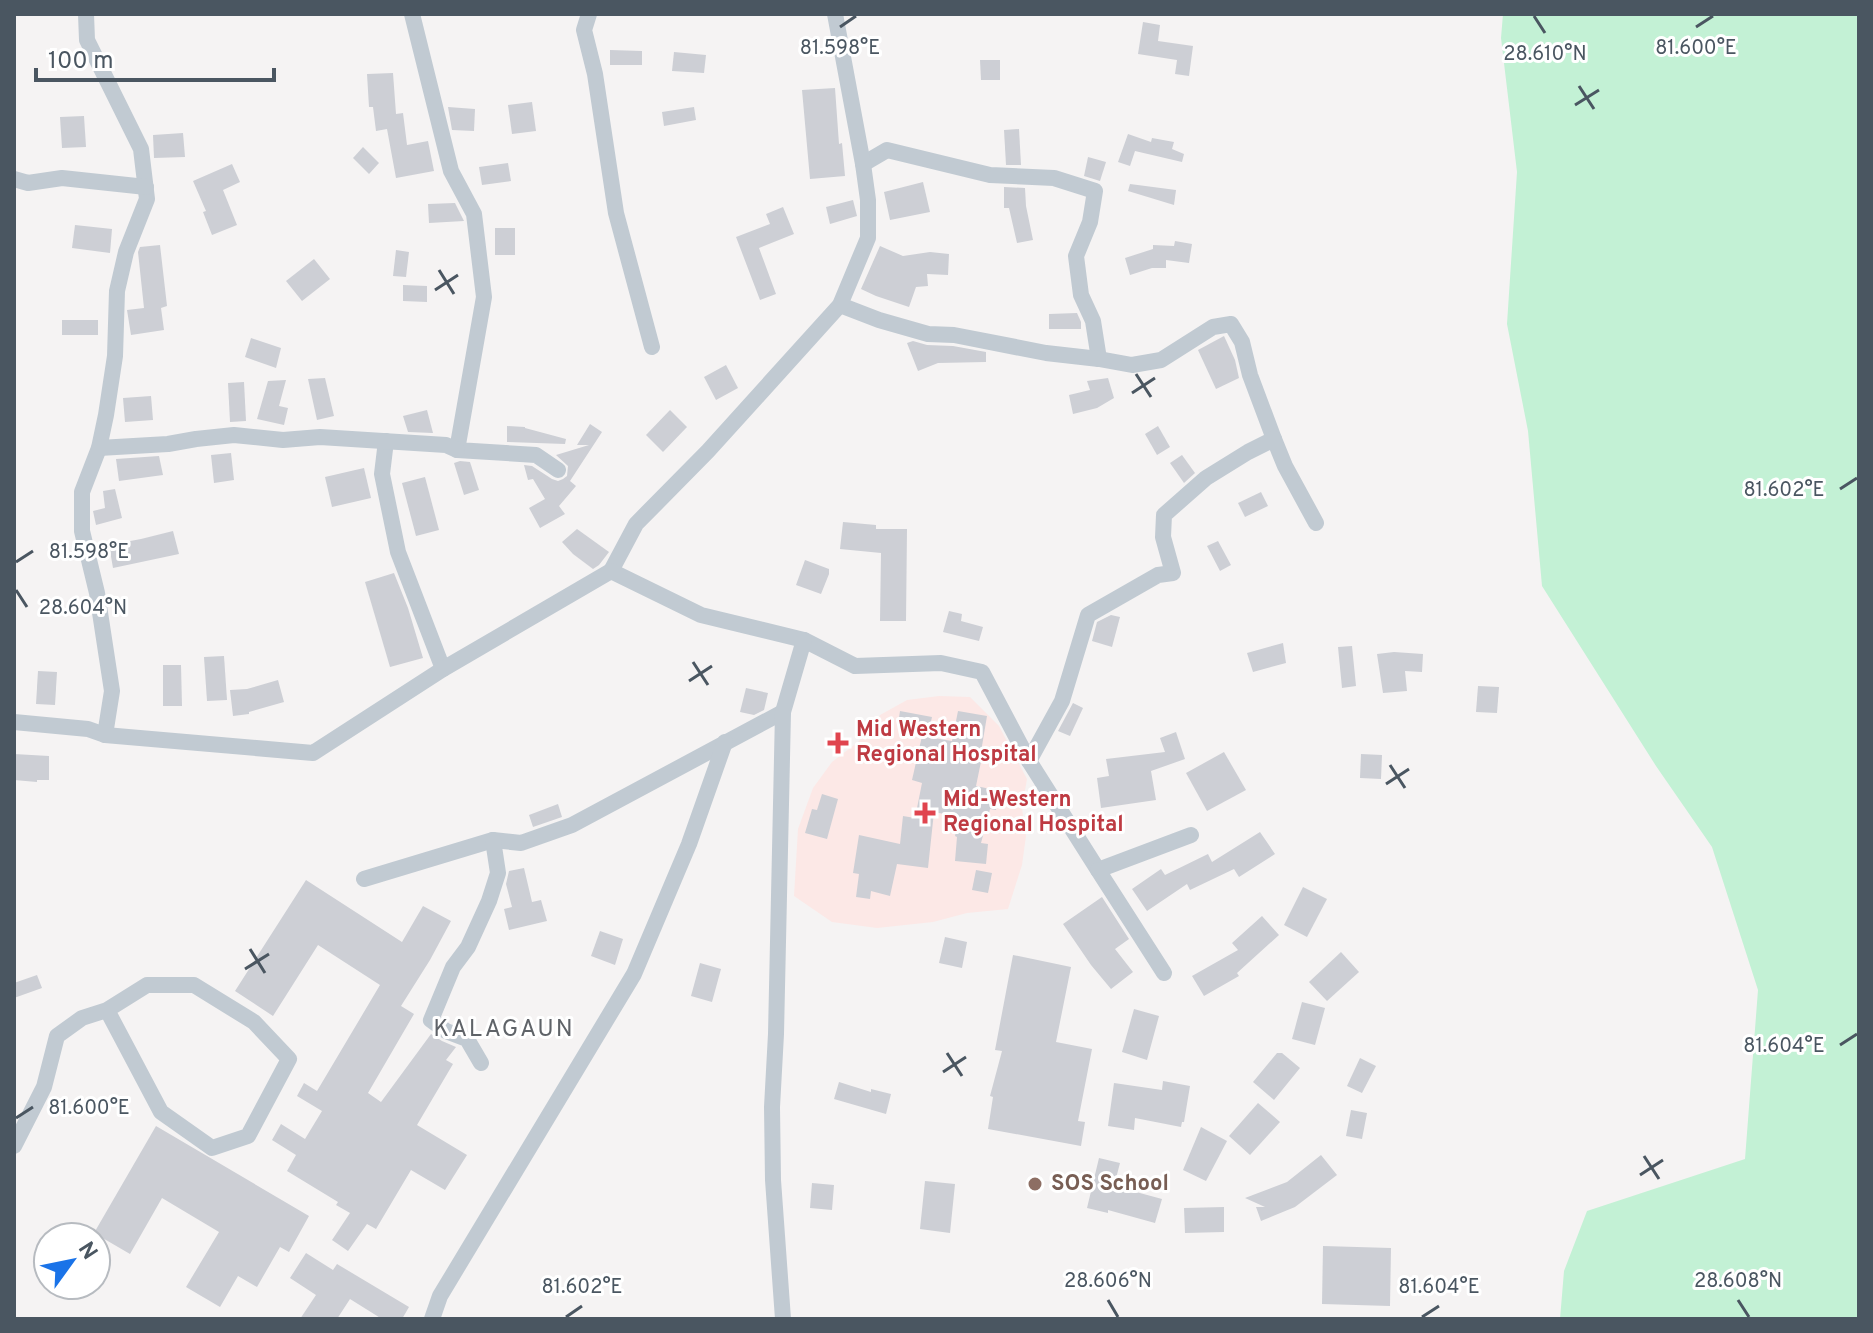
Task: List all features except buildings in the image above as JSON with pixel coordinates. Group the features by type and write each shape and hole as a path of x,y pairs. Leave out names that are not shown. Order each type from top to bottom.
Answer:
{"street":[{"path":"86,14 87,40 141,149 147,199 126,252 117,291 115,356 99,448 82,492 82,531 97,593 112,691 105,735"},
{"path":"412,14 451,171 474,214 484,297 457,450"},
{"path":"589,14 584,30 595,74 616,213 652,347"},
{"path":"14,722 88,729 105,735 313,753 443,669 611,571 636,524 708,451 840,305 868,238 868,200 863,164 835,14"},
{"path":"863,164 887,150 990,175 1054,178 1095,191 1090,222 1076,256 1081,295 1093,321 1099,359"},
{"path":"14,179 28,183 62,178 146,187"},
{"path":"840,305 928,334 954,335 1046,353 1132,365 1161,360 1213,327 1231,324 1242,342 1250,375 1285,466 1316,523"},
{"path":"99,448 168,444 234,435 283,440 320,437 446,445 457,450 536,455 558,470"},
{"path":"1029,761 1062,701 1088,615 1158,575 1173,573 1163,537 1164,515 1206,478 1274,439"},
{"path":"386,441 382,474 398,552 443,669"},
{"path":"611,571 701,615 804,640 855,666 941,663 982,672 1029,761 1164,973"},
{"path":"783,1319 773,1180 772,1107 783,712 804,640"},
{"path":"364,879 493,840 521,843 572,825 783,712"},
{"path":"432,1319 440,1296 634,974 689,844 725,742"},
{"path":"1098,870 1191,835"},
{"path":"481,1063 467,1039 446,1031 431,1020 453,967 468,947 489,901 498,873 493,840"},
{"path":"14,1146 44,1087 57,1036 82,1018 107,1010 147,985 194,985 254,1022 289,1059 248,1136 212,1148 161,1112 107,1010"}],"shaded area":[{"name":"Mid-Western Regional Hospital","path":"939,696 970,697 999,726 1027,779 1022,808 1026,836 1022,865 1008,909 877,928 832,922 794,896 798,829 813,788 832,762 858,742 880,715 907,700","holes":["922,737 962,745 952,789 913,780"]}],"green space":[{"path":"1503,14 1859,14 1859,1319 1560,1319 1564,1271 1587,1211 1745,1159 1758,990 1712,847 1656,766 1542,586 1528,431 1507,324 1517,172 1501,38"}],"place":[{"name":"Mid Western Regional Hospital","path":"838,743"},
{"name":"Mid-Western Regional Hospital","path":"925,813"},
{"name":"SOS School","path":"1035,1184"}],"district":[{"name":"KALAGAUN","path":"504,1030"}]}
